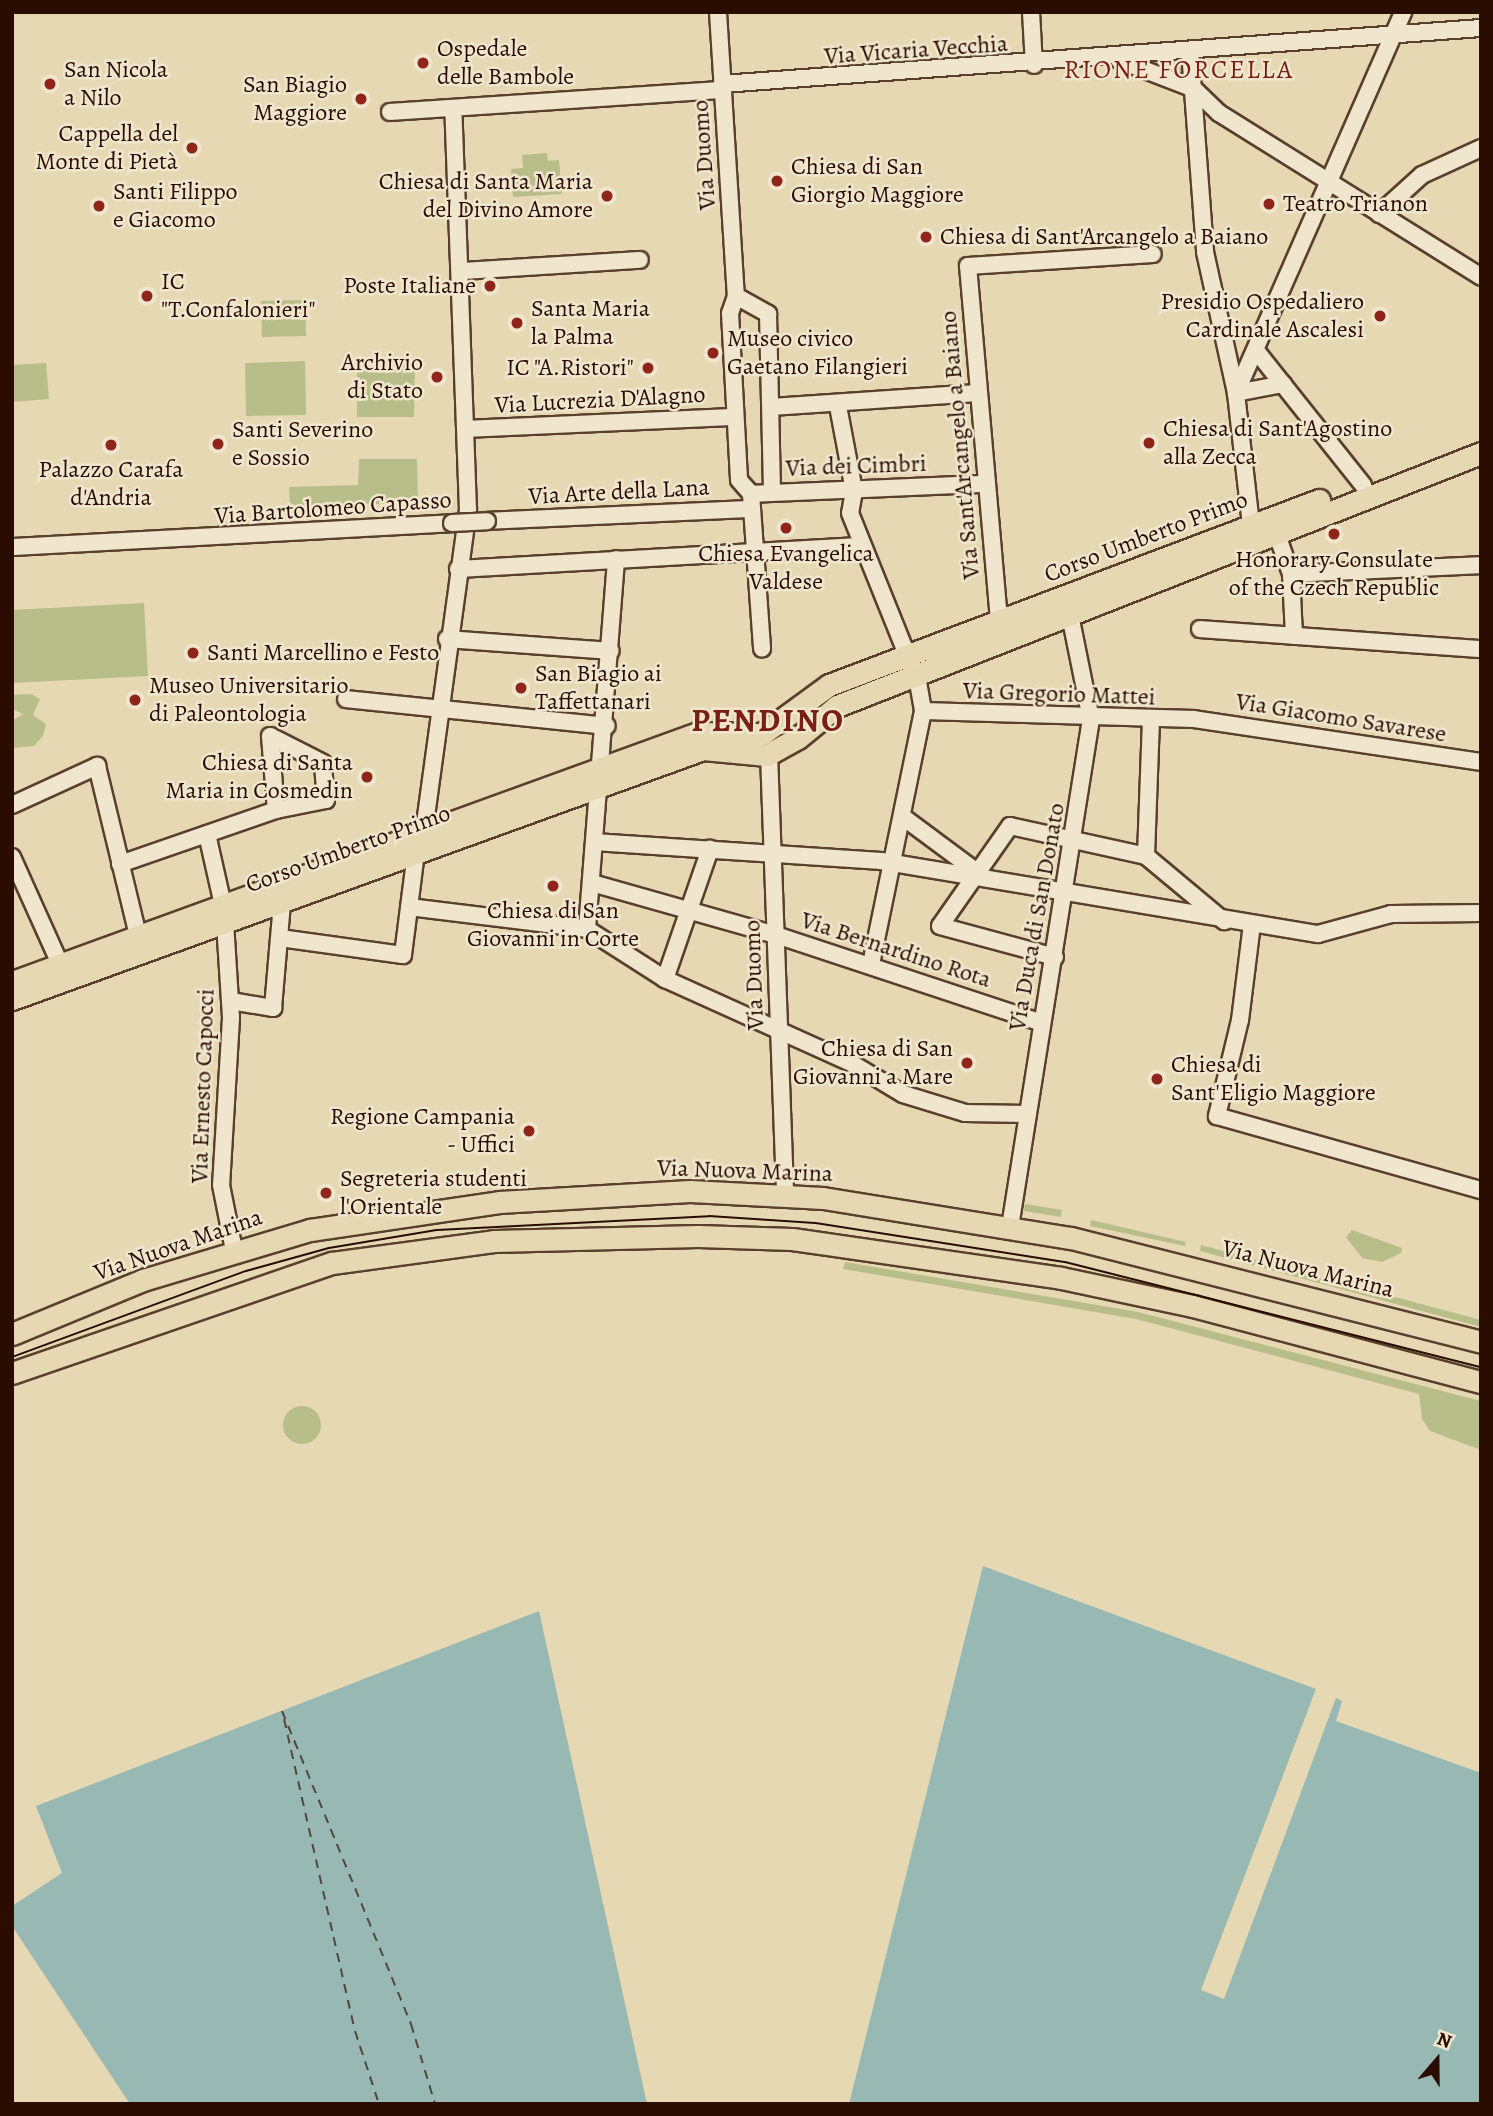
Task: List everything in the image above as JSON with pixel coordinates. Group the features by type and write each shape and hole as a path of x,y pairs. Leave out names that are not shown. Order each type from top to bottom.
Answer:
{"main road":[{"name":"Corso Umberto Primo","path":"911,665 999,620 1363,485 1481,438"},
{"name":"Corso Umberto Primo","path":"833,696 911,665 1070,615 1481,453"},
{"path":"700,741 762,734 833,696"},
{"path":"700,741 769,754 833,696"},
{"name":"Corso Umberto Primo","path":"12,982 138,936 282,902 416,852 600,777 700,741"},
{"name":"Corso Umberto Primo","path":"12,999 424,831 600,777"},
{"name":"Via Nuova Marina","path":"12,1334 234,1250 382,1216 499,1202 690,1191 785,1194 1010,1227 1481,1342"},
{"path":"12,1373 331,1263 494,1241 698,1236 792,1239 1061,1278 1193,1306 1481,1382"}],"street":[{"name":"Via Duomo","path":"718,12 736,296 730,313 739,480 752,501 762,649"},
{"path":"1031,12 1034,65"},
{"path":"1237,393 1258,353 1403,12"},
{"name":"Via Vicaria Vecchia","path":"390,112 1034,65 1481,28"},
{"path":"1191,51 1205,252 1237,393 1251,525"},
{"path":"1112,57 1194,89 1219,113 1479,276"},
{"path":"424,831 458,569 458,528 468,510 464,293 453,108"},
{"path":"1379,214 1444,160 1481,148"},
{"name":"Via Sant'Arcangelo a Baiano","path":"999,620 984,484 968,266 1044,258 1153,254"},
{"path":"463,271 640,260"},
{"path":"736,296 768,314 772,492 752,501"},
{"path":"1258,353 1363,485"},
{"path":"1237,393 1283,384"},
{"path":"772,407 838,407 977,393"},
{"path":"838,407 854,491 850,513 859,545 911,665 923,711 871,965"},
{"name":"Via Lucrezia D'Alagno","path":"467,429 735,417"},
{"name":"Via dei Cimbri","path":"772,492 984,484"},
{"name":"Via Arte della Lana","path":"487,521 752,501"},
{"name":"Via Bartolomeo Capasso","path":"12,547 458,528 487,521"},
{"path":"1276,532 1291,574 1294,636"},
{"path":"458,569 859,545"},
{"path":"587,929 607,726 616,559"},
{"path":"1291,574 1481,565"},
{"name":"Via Duca di San Donato","path":"1010,1227 1042,1023 1076,839 1091,719 1070,615"},
{"path":"1200,629 1481,649"},
{"path":"447,639 611,651"},
{"path":"346,699 607,726"},
{"name":"Via Gregorio Mattei","path":"923,711 1091,719 1194,719"},
{"name":"Via Giacomo Savarese","path":"1194,719 1481,762"},
{"path":"1146,856 1152,720"},
{"path":"120,864 276,810 326,800 323,763 270,736 276,810"},
{"name":"Via Duomo","path":"769,754 785,1194"},
{"path":"12,805 97,766 138,936"},
{"path":"904,814 979,877"},
{"path":"1055,957 940,926 979,877 1010,826 1146,856 1224,921"},
{"name":"Via Ernesto Capocci","path":"207,834 224,914 231,1001 220,1185 234,1250"},
{"path":"594,842 892,863 1224,921 1318,934 1391,914 1481,913"},
{"path":"665,979 691,911 710,849"},
{"path":"280,938 403,955 416,852"},
{"path":"12,857 60,964"},
{"name":"Via Bernardino Rota","path":"592,883 776,935 1042,1023"},
{"path":"231,1001 273,1008 282,902"},
{"path":"409,907 587,929 665,979 779,1031 862,1073 948,1110 1028,1114"},
{"path":"1252,924 1240,1020 1217,1116 1481,1190"}],"green space":[{"path":"1182,55 1184,80 1128,60"},
{"path":"547,153 548,161 559,160 562,194 513,197 511,169 523,168 522,155"},
{"path":"305,300 306,336 262,337 261,301"},
{"path":"305,361 306,415 246,416 245,363"},
{"path":"46,363 49,399 12,402 12,365"},
{"path":"357,364 415,364 414,417 357,417"},
{"path":"359,459 417,459 418,503 290,506 289,487 358,485"},
{"path":"144,603 148,676 12,683 12,610"},
{"path":"31,694 40,699 33,715 46,724 43,736 34,746 12,748 12,721 23,714 12,709 12,695"},
{"path":"1025,1204 1062,1210 1061,1217 1024,1211"},
{"path":"1091,1220 1186,1242 1185,1246 1090,1226"},
{"path":"1352,1230 1402,1248 1401,1253 1382,1262 1362,1258 1346,1237"},
{"path":"1201,1245 1481,1320 1481,1327 1200,1251"},
{"path":"845,1262 1138,1312 1481,1401 1481,1450 1430,1431 1422,1419 1419,1394 1136,1319 843,1269"},
{"path":"302,1406 315,1412 321,1425 315,1438 302,1444 289,1438 283,1425 289,1412"}],"water":[{"path":"983,1566 1316,1689 1201,1990 1224,1999 1336,1698 1342,1701 1336,1721 1481,1773 1481,2104 849,2104"},
{"path":"539,1611 647,2104 130,2104 12,1926 12,1906 62,1873 36,1806"}],"ferry route":[{"path":"282,1711 411,2024 435,2104"},
{"path":"284,1719 355,2031 379,2104"}],"tram line":[{"path":"12,1357 246,1271 329,1248 437,1230 709,1216 815,1223 1065,1262 1481,1367"}],"place":[{"name":"Ospedale delle Bambole","path":"423,63"},
{"name":"San Nicola a Nilo","path":"50,84"},
{"name":"San Biagio Maggiore","path":"361,99"},
{"name":"Cappella del Monte di Pietà","path":"192,148"},
{"name":"Chiesa di San Giorgio Maggiore","path":"777,181"},
{"name":"Chiesa di Santa Maria del Divino Amore","path":"607,196"},
{"name":"Teatro Trianon","path":"1269,204"},
{"name":"Santi Filippo e Giacomo","path":"99,206"},
{"name":"Chiesa di Sant'Arcangelo a Baiano","path":"926,237"},
{"name":"Poste Italiane","path":"490,286"},
{"name":"IC \"T.Confalonieri\"","path":"147,296"},
{"name":"Presidio Ospedaliero Cardinale Ascalesi","path":"1380,316"},
{"name":"Santa Maria la Palma","path":"517,323"},
{"name":"Museo civico Gaetano Filangieri","path":"713,353"},
{"name":"IC \"A.Ristori\"","path":"648,368"},
{"name":"Archivio di Stato","path":"437,377"},
{"name":"Chiesa di Sant'Agostino alla Zecca","path":"1149,443"},
{"name":"Santi Severino e Sossio","path":"218,444"},
{"name":"Palazzo Carafa d'Andria","path":"111,445"},
{"name":"Chiesa Evangelica Valdese","path":"786,528"},
{"name":"Honorary Consulate of the Czech Republic","path":"1334,534"},
{"name":"Santi Marcellino e Festo","path":"193,653"},
{"name":"San Biagio ai Taffettanari","path":"521,688"},
{"name":"Museo Universitario di Paleontologia","path":"135,700"},
{"name":"Chiesa di Santa Maria in Cosmedin","path":"367,777"},
{"name":"Chiesa di San Giovanni in Corte","path":"553,886"},
{"name":"Chiesa di San Giovanni a Mare","path":"967,1063"},
{"name":"Chiesa di Sant'Eligio Maggiore","path":"1157,1079"},
{"name":"Regione Campania - Uffici","path":"529,1131"},
{"name":"Segreteria studenti l'Orientale","path":"326,1193"}],"district":[{"name":"RIONE FORCELLA","path":"1179,70"},
{"name":"PENDINO","path":"768,720"}]}
